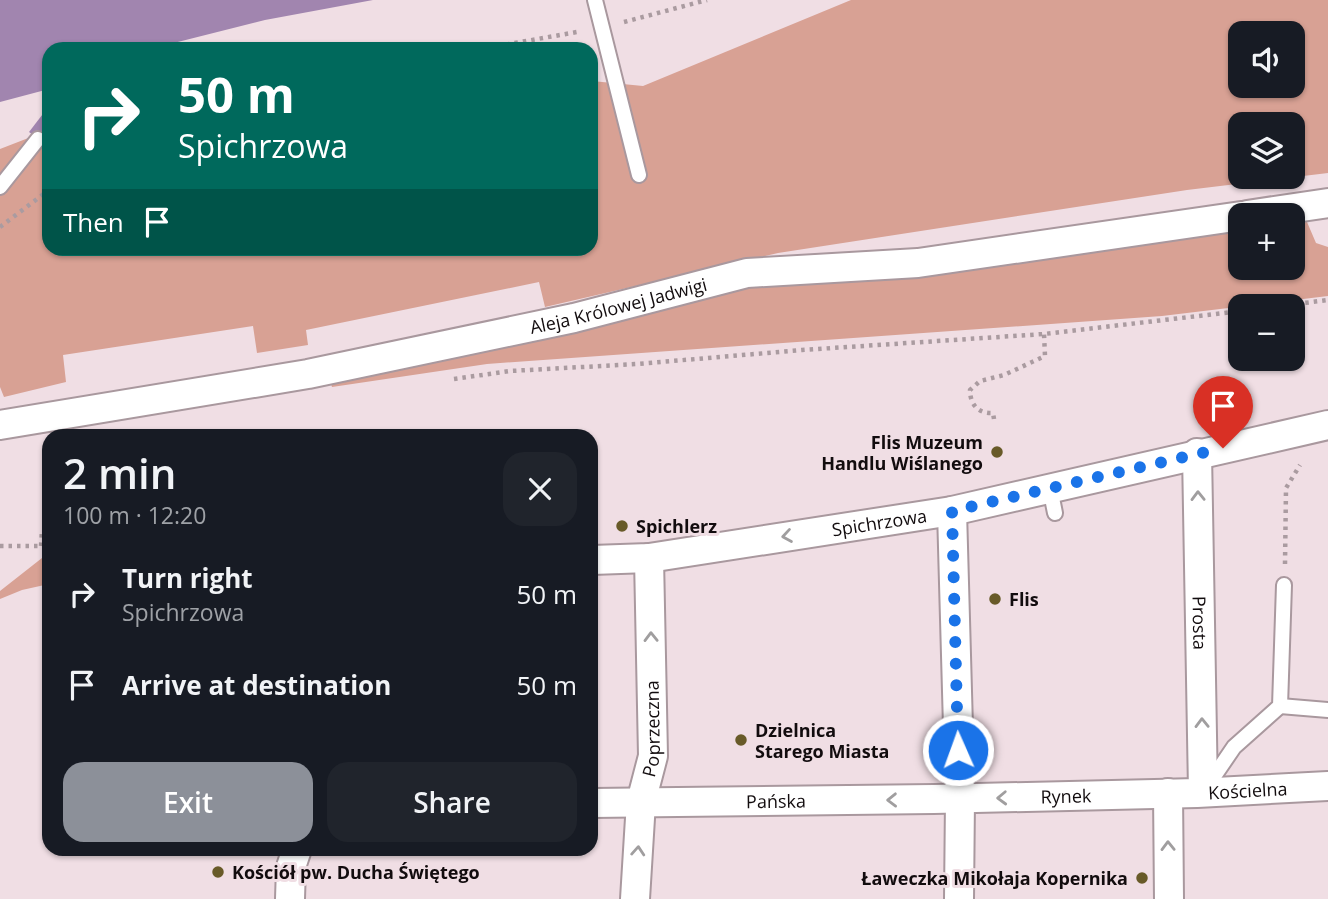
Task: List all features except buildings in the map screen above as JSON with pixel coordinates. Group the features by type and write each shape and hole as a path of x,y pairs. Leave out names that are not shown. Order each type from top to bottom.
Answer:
{"street":[{"path":"1305,206 1328,203"},
{"name":"Aleja Królowej Jadwigi","path":"0,425 308,374 573,318 747,273 918,263 1228,218"},
{"name":"Spichrzowa","path":"598,560 649,558 952,511 1053,500 1197,453 1328,425"},
{"name":"Prosta","path":"1197,453 1203,791"},
{"path":"952,511 960,799 959,899"},
{"name":"Poprzeczna","path":"635,899 641,802 653,755 649,558"},
{"name":"Kościelna","path":"1168,793 1328,786"},
{"path":"1168,793 1169,899"},
{"name":"Rynek","path":"960,799 1168,793"},
{"name":"Pańska","path":"598,803 960,799"},
{"path":"290,899 291,867 295,856"}],"lane":[{"path":"595,0 639,175"},
{"path":"0,187 38,139"},
{"path":"1203,791 1234,747 1280,706 1284,585"},
{"path":"1280,706 1328,710"}],"path":[{"path":"0,226 42,195"},
{"path":"1305,303 1328,300"},
{"path":"637,364 1044,334 1228,313"},
{"path":"995,419 993,413 983,414 975,407 970,398 970,390 980,381 1004,375 1045,356 1044,334"},
{"path":"1284,585 1286,488 1297,466 1308,460"},
{"path":"0,547 41,546 42,530"}],"shaded area":[{"path":"0,0 373,0 265,20 178,42 42,42 42,91 0,102"},
{"path":"851,0 1328,0 1328,173 1305,176 1305,112 1228,112 1228,185 778,253 545,307 539,282 306,330 308,345 257,353 253,326 63,355 66,382 4,397 0,387 0,149 42,133 42,256 598,256 598,82 643,86"},
{"path":"42,115 42,141 29,132"},
{"path":"1305,222 1316,243 1328,247 1328,296 1305,299 1305,294 1228,294 1228,308 1162,316 487,364 332,387 331,384 569,329 715,290 902,274 1228,233 1228,280 1305,280"},
{"path":"42,558 42,586 0,599 0,591"}],"place":[{"name":"Flis Muzeum Handlu Wiślanego","path":"997,452"},
{"name":"Spichlerz","path":"622,526"},
{"name":"Flis","path":"995,599"},
{"name":"Dzielnica Starego Miasta","path":"741,740"},
{"name":"Kościół pw. Ducha Świętego","path":"218,872"},
{"name":"Ławeczka Mikołaja Kopernika","path":"1142,878"}],"route":[{"path":"958,750 952,511 1223,448"}]}
